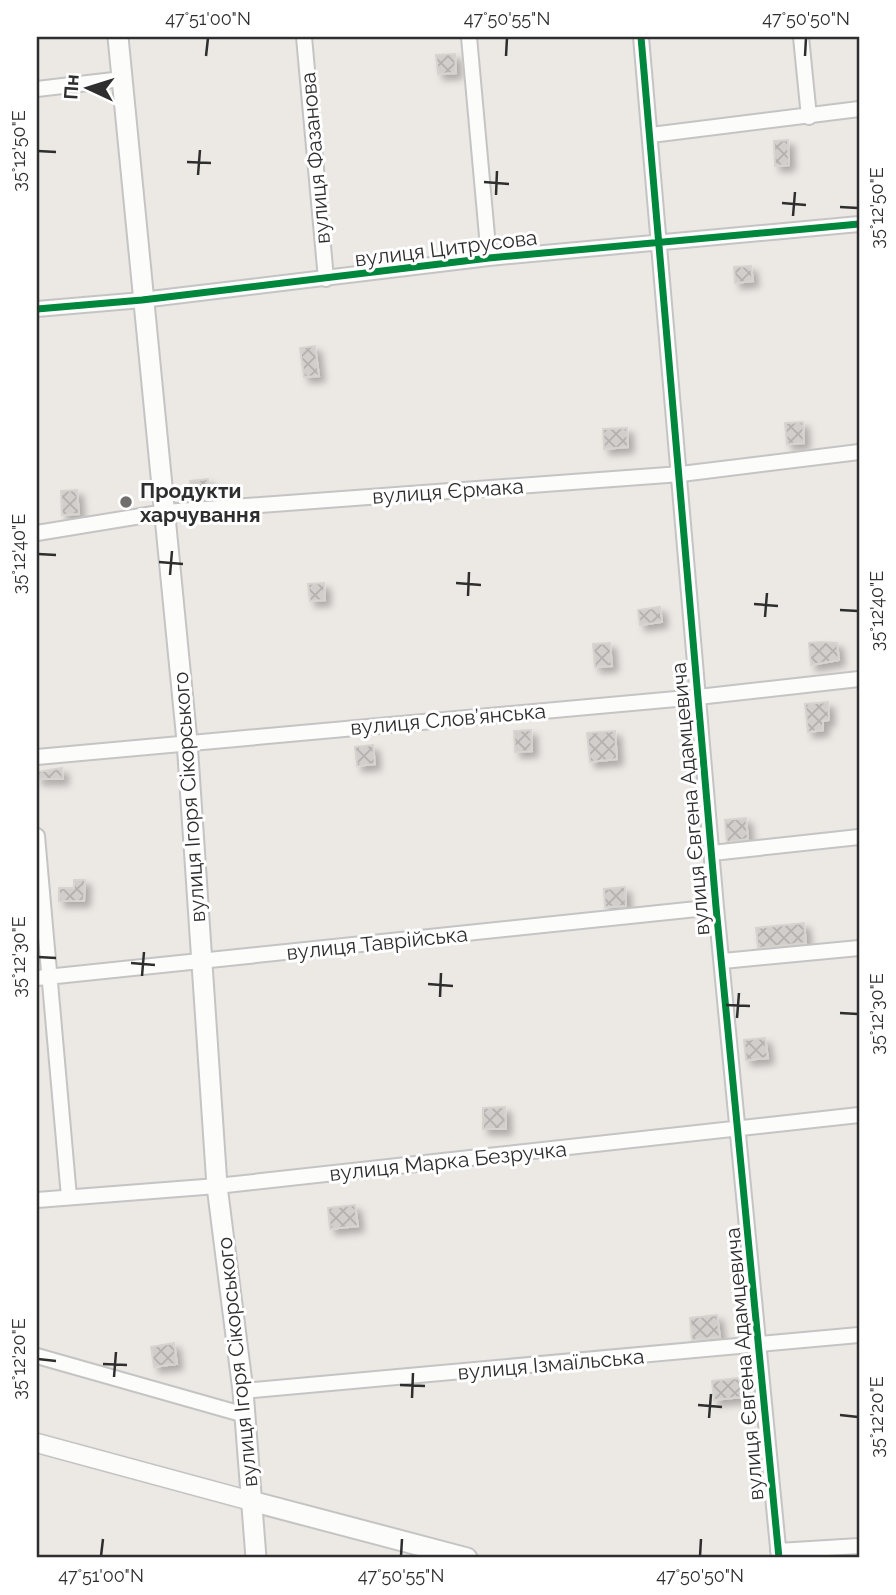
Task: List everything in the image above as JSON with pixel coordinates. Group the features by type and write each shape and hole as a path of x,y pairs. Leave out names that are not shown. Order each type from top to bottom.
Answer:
{"main road":[{"name":"вулиця Ігоря Сікорського","path":"118,37 187,741 217,1186 243,1391 256,1558"},
{"path":"251,1501 467,1558"}],"street":[{"name":"вулиця Фазанова","path":"304,37 327,279"},
{"path":"469,37 489,258"},
{"name":"вулиця Євгена Адамцевича","path":"641,37 681,474 716,907 740,1128 779,1555"},
{"path":"800,37 808,117"},
{"path":"37,89 122,79"},
{"path":"651,135 859,109"},
{"name":"вулиця Цитрусова","path":"37,309 142,300 489,258 859,224"},
{"name":"вулиця Єрмака","path":"37,533 165,512 681,474 859,452"},
{"name":"вулиця Слов’янська","path":"37,757 187,741 698,697 859,679"},
{"path":"37,836 42,978 69,1197"},
{"path":"712,853 859,837"},
{"name":"вулиця Таврійська","path":"42,978 716,907"},
{"path":"723,961 859,948"},
{"name":"вулиця Марка Безручка","path":"37,1200 217,1186 859,1115"},
{"name":"вулиця Ізмаїльська","path":"243,1391 859,1335"},
{"path":"37,1356 245,1415"},
{"path":"37,1443 251,1501"},
{"path":"779,1555 859,1546"}],"building":[{"path":"455,54 456,73 438,74 436,55"},
{"path":"788,140 789,165 775,166 774,141"},
{"path":"751,266 753,281 735,283 734,267"},
{"path":"315,346 319,376 304,377 300,348"},
{"path":"803,422 804,443 787,444 785,423"},
{"path":"627,428 628,447 604,449 603,429"},
{"path":"208,479 210,499 192,500 190,481"},
{"path":"77,490 79,514 62,515 61,491"},
{"path":"324,583 325,600 310,601 308,584"},
{"path":"660,607 662,622 640,625 638,610"},
{"path":"610,643 612,666 595,667 593,644"},
{"path":"809,643 837,643 839,660 811,665"},
{"path":"828,702 829,720 823,721 823,730 808,732 805,704"},
{"path":"531,730 532,751 515,752 514,731"},
{"path":"615,731 617,759 590,762 587,733"},
{"path":"373,745 375,764 357,766 355,747"},
{"path":"62,768 63,779 37,779 37,772"},
{"path":"746,818 748,839 727,842 725,820"},
{"path":"74,880 85,880 84,901 59,901 59,888 74,888"},
{"path":"625,887 626,906 605,907 604,889"},
{"path":"804,923 806,943 758,948 756,928"},
{"path":"765,1038 768,1058 746,1060 744,1040"},
{"path":"505,1107 506,1129 483,1129 483,1108"},
{"path":"355,1205 358,1226 330,1229 328,1208"},
{"path":"717,1315 720,1337 692,1340 690,1318"},
{"path":"174,1343 177,1364 154,1367 151,1347"},
{"path":"739,1378 742,1397 714,1400 712,1381"}],"cycle path":[{"path":"641,37 716,907 779,1558"},
{"path":"37,309 142,300 489,258 859,224"}],"place":[{"name":"Продукти харчування","path":"126,502"}]}
